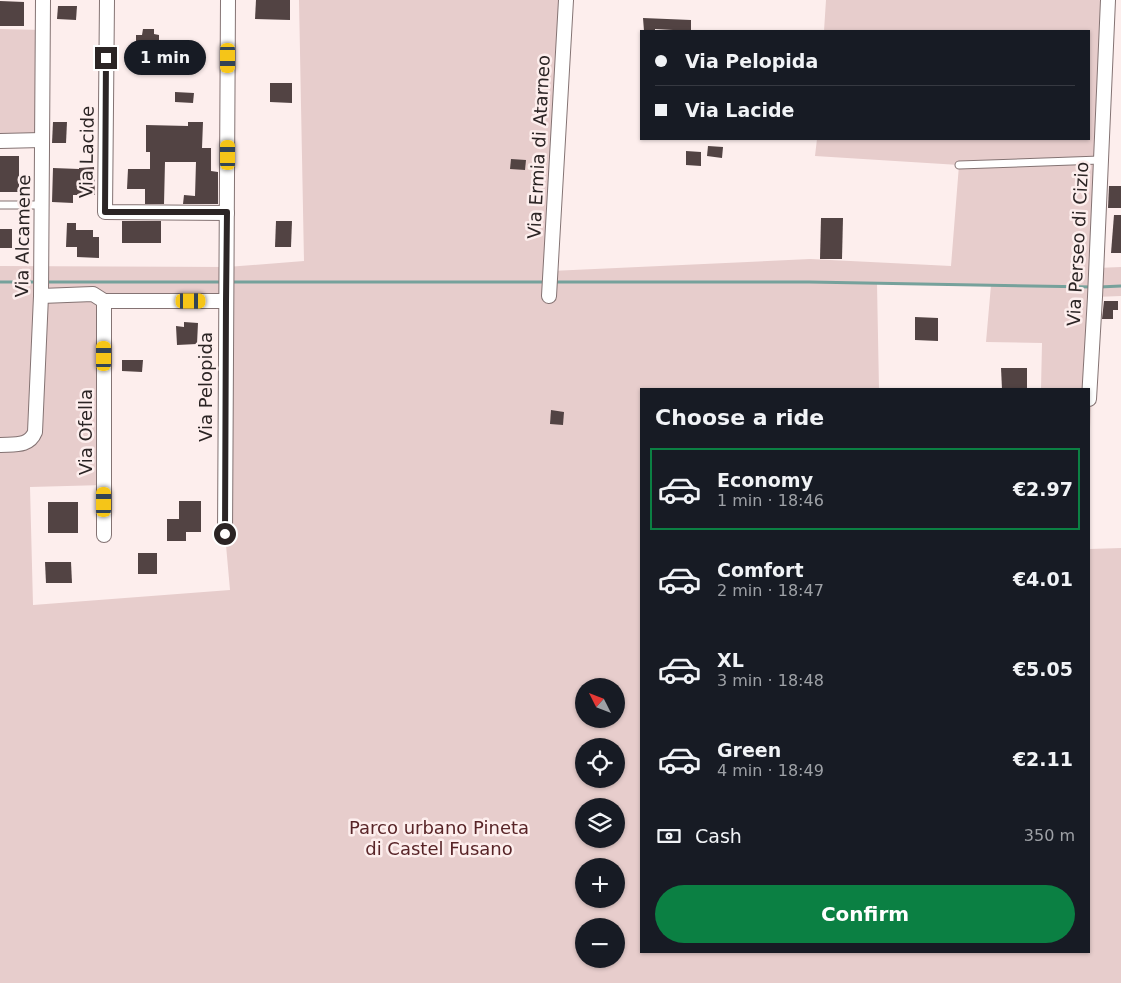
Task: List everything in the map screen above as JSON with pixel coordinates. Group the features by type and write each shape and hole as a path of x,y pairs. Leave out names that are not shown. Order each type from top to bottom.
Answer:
{"street":[{"name":"Via Alcamene","path":"0,445 26,443 35,432 41,296 43,0"},
{"name":"Via Lacide","path":"107,0 105,212 227,212"},
{"name":"Via Pelopida","path":"225,534 228,0"},
{"name":"Via Ermia di Atarneo","path":"549,296 566,0"},
{"name":"Via Perseo di Cizio","path":"1090,388 1108,0"},
{"path":"0,140 42,140"},
{"path":"41,296 93,294 104,301 226,301"},
{"name":"Via Ofella","path":"104,301 104,535"}],"lane":[{"path":"959,164 1100,160"},
{"path":"0,205 42,205"}],"green space":[{"name":"Parco urbano Pineta di Castel Fusano","path":"299,0 566,0 551,271 810,259 951,266 959,165 815,156 817,140 1090,140 1090,30 824,30 826,0 1108,0 1096,268 1121,267 1121,296 1095,297 1090,430 1090,388 1041,388 1042,343 986,342 991,285 877,284 879,388 640,388 640,953 1090,953 1090,549 1121,548 1121,983 0,983 0,266 227,267 304,261","holes":["104,301 225,301 225,534 230,590 33,605 30,487 104,485"]},
{"path":"0,29 43,30 42,140 0,141"}],"building":[{"path":"256,0 290,0 290,20 255,19"},
{"path":"0,1 24,2 24,26 0,26"},
{"path":"58,6 77,6 76,20 57,19"},
{"path":"643,18 691,20 691,30 644,30"},
{"path":"143,29 154,29 154,34 159,35 159,51 136,51 136,35 142,35"},
{"path":"163,48 171,49 171,67 162,67"},
{"path":"270,83 292,83 292,103 270,102"},
{"path":"175,92 194,93 193,103 175,102"},
{"path":"53,122 67,122 66,143 52,143"},
{"path":"188,122 203,122 202,148 211,148 211,171 218,172 218,204 183,204 184,195 195,196 196,162 165,162 164,204 145,204 145,189 127,189 128,169 150,169 150,152 146,152 146,125 188,126"},
{"path":"708,146 723,147 722,158 707,156"},
{"path":"686,151 701,152 701,166 686,165"},
{"path":"0,156 19,156 19,192 0,192"},
{"path":"511,159 526,160 525,170 510,169"},
{"path":"94,167 95,195 73,195 73,203 52,202 53,168 79,169"},
{"path":"1109,186 1121,186 1121,208 1108,208"},
{"path":"1114,215 1121,215 1121,253 1111,253"},
{"path":"821,218 843,218 842,259 820,259"},
{"path":"122,221 161,221 161,243 122,243"},
{"path":"276,221 292,221 291,247 275,247"},
{"path":"67,223 76,223 76,230 93,230 93,237 99,237 99,258 77,257 77,247 66,247"},
{"path":"0,229 12,229 12,248 0,248"},
{"path":"1104,301 1118,301 1118,310 1113,310 1113,319 1102,319"},
{"path":"915,317 938,318 938,341 915,340"},
{"path":"184,322 198,323 197,344 177,345 176,326 184,327"},
{"path":"122,360 143,360 142,372 122,371"},
{"path":"1001,368 1027,368 1027,388 1002,388"},
{"path":"551,410 564,412 563,425 550,424"},
{"path":"179,501 201,501 201,532 186,532 186,541 167,541 167,519 179,519"},
{"path":"48,502 78,502 78,533 48,533"},
{"path":"138,553 157,553 157,574 138,574"},
{"path":"45,562 71,562 72,583 46,583"}],"waterway":[{"path":"0,282 38,282"},
{"path":"44,282 223,282"},
{"path":"229,282 545,282"},
{"path":"554,282 809,282 1093,287"},
{"path":"1099,287 1121,286"}],"route":[{"path":"106,58 105,212 227,212 225,534"}]}
